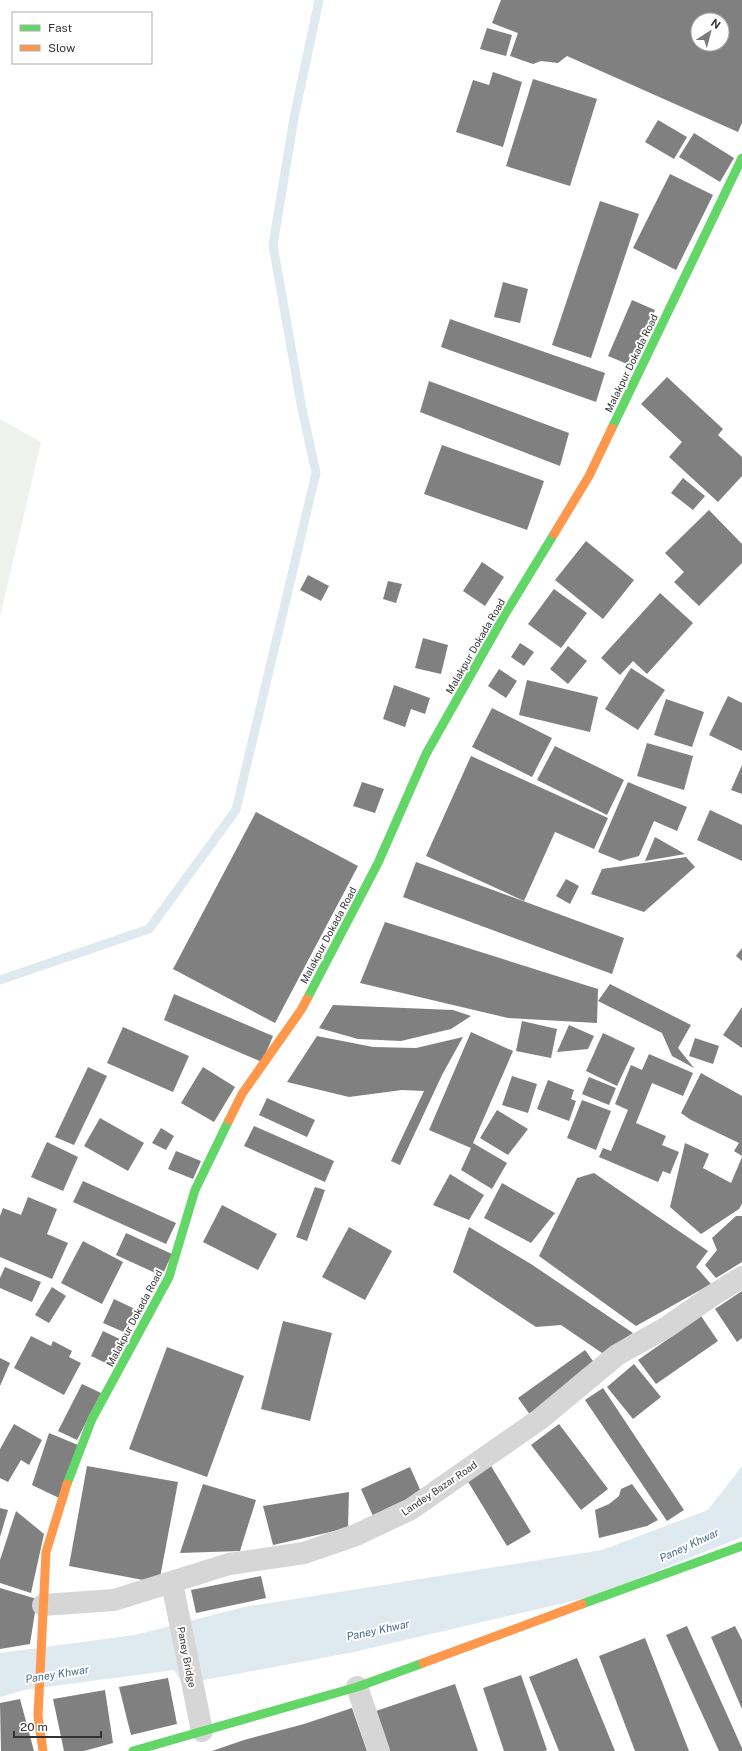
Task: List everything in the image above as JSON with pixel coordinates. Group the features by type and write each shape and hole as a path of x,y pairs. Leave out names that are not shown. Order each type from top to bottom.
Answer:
{"street":[{"name":"Malakpur Dokada Road","path":"43,1751 38,1716 46,1552 64,1491 92,1420 169,1277 195,1190 242,1094 301,1010 378,863 426,754 504,616 589,476 742,158"},
{"name":"Landey Bazar Road","path":"43,1605 114,1600 229,1564 304,1553 356,1535 411,1509 540,1419 617,1355 668,1327 713,1294 742,1277"},
{"path":"133,1751 357,1687 742,1546"},
{"name":"Paney Bridge","path":"172,1583 202,1731"},
{"path":"357,1687 379,1751"}],"shaded area":[{"path":"0,419 41,442 0,617"}],"water":[{"name":"Paney Khwar","path":"742,1466 742,1537 594,1596 354,1652 183,1684 174,1670 24,1690 0,1697 0,1653 135,1635 244,1607 602,1550 708,1510"}],"building":[{"path":"501,0 742,0 742,123 738,132 567,56 558,63 541,61 533,64 510,56 518,33 492,23"},
{"path":"487,28 512,35 506,56 480,49"},
{"path":"493,72 522,82 503,147 456,132 473,80 489,85"},
{"path":"533,79 597,99 570,186 506,166"},
{"path":"658,120 687,137 674,159 645,142"},
{"path":"694,133 734,158 720,182 679,157"},
{"path":"670,174 713,195 676,270 633,248"},
{"path":"600,201 639,214 591,358 552,345"},
{"path":"503,282 528,289 520,323 494,317"},
{"path":"632,300 655,310 632,366 608,356"},
{"path":"450,319 605,373 596,402 441,347"},
{"path":"667,377 723,429 718,435 742,457 742,476 718,502 669,457 682,442 641,404"},
{"path":"429,381 569,433 560,466 420,412"},
{"path":"442,445 544,481 527,530 424,494"},
{"path":"683,478 705,496 693,510 671,493"},
{"path":"709,510 742,544 742,563 699,606 674,582 684,572 665,553"},
{"path":"586,541 634,580 603,619 555,580"},
{"path":"482,562 504,577 485,606 463,591"},
{"path":"308,575 329,586 321,601 300,590"},
{"path":"388,581 402,584 396,603 383,599"},
{"path":"554,589 587,613 561,648 528,624"},
{"path":"660,593 693,623 647,674 633,661 620,675 601,658"},
{"path":"423,638 448,645 441,674 415,668"},
{"path":"520,643 534,652 524,666 511,657"},
{"path":"568,646 587,661 568,684 550,669"},
{"path":"631,668 665,690 638,730 605,709"},
{"path":"499,669 517,681 506,698 488,686"},
{"path":"527,680 598,697 590,732 519,715"},
{"path":"394,685 430,698 425,714 411,709 405,727 383,719"},
{"path":"728,696 742,703 742,751 709,735"},
{"path":"666,699 704,712 692,747 654,735"},
{"path":"492,708 552,738 532,777 472,747"},
{"path":"647,743 693,756 684,790 637,776"},
{"path":"555,746 624,780 607,815 537,780"},
{"path":"471,756 608,818 594,849 555,832 524,901 426,856"},
{"path":"742,765 742,794 731,790"},
{"path":"362,782 384,789 375,813 353,806"},
{"path":"628,782 687,807 677,831 654,821 639,856 620,861 598,852"},
{"path":"710,810 742,825 742,861 697,840"},
{"path":"256,812 358,866 275,1023 173,969"},
{"path":"655,837 685,854 645,861"},
{"path":"686,857 695,867 644,912 591,894 602,869"},
{"path":"416,862 624,938 612,974 403,897"},
{"path":"566,879 579,886 570,904 556,896"},
{"path":"385,922 598,989 597,1023 508,1018 360,983"},
{"path":"742,948 742,961 736,956"},
{"path":"610,984 691,1025 678,1048 694,1068 672,1056 662,1033 598,1001"},
{"path":"174,994 273,1036 262,1062 164,1020"},
{"path":"333,1005 453,1010 471,1016 451,1029 401,1041 358,1039 319,1028"},
{"path":"742,1007 742,1048 723,1035"},
{"path":"522,1021 557,1029 551,1058 516,1051"},
{"path":"569,1025 594,1036 588,1049 557,1052"},
{"path":"123,1027 189,1056 173,1092 107,1063"},
{"path":"471,1032 513,1051 473,1143 507,1163 492,1189 461,1170 471,1148 429,1130"},
{"path":"603,1033 635,1048 617,1086 586,1071"},
{"path":"317,1036 373,1047 416,1048 463,1037 442,1075 400,1165 391,1161 424,1091 402,1090 349,1097 287,1082"},
{"path":"695,1038 719,1046 713,1064 689,1056"},
{"path":"649,1054 693,1073 683,1096 652,1083 636,1123 666,1136 662,1145 679,1152 670,1174 663,1171 658,1182 599,1157 603,1148 611,1151 628,1110 615,1104 631,1065 642,1070"},
{"path":"88,1067 107,1076 74,1145 55,1137"},
{"path":"203,1067 235,1087 214,1122 181,1103"},
{"path":"701,1073 742,1096 742,1156 734,1151 739,1143 691,1120 681,1113"},
{"path":"512,1076 537,1084 528,1113 502,1105"},
{"path":"589,1077 616,1088 609,1105 582,1094"},
{"path":"548,1080 574,1090 571,1099 576,1101 569,1121 537,1109"},
{"path":"267,1098 315,1120 307,1137 259,1115"},
{"path":"582,1100 611,1111 596,1150 567,1138"},
{"path":"497,1110 528,1129 508,1155 480,1138"},
{"path":"100,1118 144,1143 128,1171 84,1146"},
{"path":"254,1126 334,1161 325,1182 244,1146"},
{"path":"161,1128 174,1136 166,1150 152,1143"},
{"path":"47,1142 78,1157 63,1191 31,1177"},
{"path":"685,1143 709,1154 703,1168 731,1183 742,1157 742,1204 739,1209 701,1234 670,1207"},
{"path":"176,1151 201,1161 193,1179 168,1169"},
{"path":"594,1173 708,1251 696,1267 711,1284 636,1326 539,1256 577,1178"},
{"path":"450,1174 484,1195 469,1220 433,1205"},
{"path":"83,1181 176,1223 166,1244 73,1202"},
{"path":"502,1183 555,1213 531,1243 484,1218"},
{"path":"315,1187 325,1190 307,1241 296,1237"},
{"path":"28,1197 57,1209 47,1234 68,1243 52,1279 0,1257 0,1216 3,1208 21,1215"},
{"path":"222,1205 277,1234 258,1270 203,1242"},
{"path":"736,1216 742,1216 742,1262 716,1278 705,1265 717,1250 712,1238"},
{"path":"349,1227 392,1251 365,1300 322,1277"},
{"path":"469,1227 531,1264 633,1333 602,1353 561,1325 536,1327 453,1272"},
{"path":"126,1233 172,1254 162,1276 116,1255"},
{"path":"83,1241 123,1262 102,1304 61,1283"},
{"path":"5,1267 41,1282 32,1302 0,1288 0,1278"},
{"path":"52,1287 66,1296 49,1323 35,1315"},
{"path":"742,1291 742,1338 737,1342 715,1309"},
{"path":"114,1299 137,1310 126,1333 103,1323"},
{"path":"701,1316 718,1341 656,1384 638,1360"},
{"path":"283,1321 332,1333 310,1421 261,1409"},
{"path":"103,1331 126,1342 114,1367 91,1356"},
{"path":"31,1336 51,1346 53,1341 72,1351 69,1357 81,1363 64,1395 14,1368"},
{"path":"167,1347 244,1376 207,1477 129,1449"},
{"path":"585,1350 598,1368 531,1416 518,1398"},
{"path":"0,1358 10,1363 0,1386"},
{"path":"634,1364 661,1397 633,1419 607,1387"},
{"path":"82,1384 101,1393 77,1440 58,1431"},
{"path":"603,1388 684,1510 667,1521 585,1400"},
{"path":"14,1424 42,1440 29,1465 21,1460 8,1482 0,1478 0,1449"},
{"path":"559,1424 608,1489 581,1510 531,1445"},
{"path":"49,1433 78,1445 59,1498 32,1485"},
{"path":"87,1466 178,1482 159,1583 69,1566"},
{"path":"491,1466 531,1532 507,1546 467,1480"},
{"path":"410,1467 422,1494 373,1516 361,1489"},
{"path":"203,1484 256,1500 240,1551 180,1553"},
{"path":"632,1484 658,1520 647,1526 599,1538 595,1510 609,1504 619,1496 621,1489"},
{"path":"349,1492 348,1528 273,1545 263,1506"},
{"path":"0,1508 8,1510 0,1537"},
{"path":"16,1511 44,1534 31,1593 0,1583 0,1560"},
{"path":"261,1576 266,1598 196,1613 191,1590"},
{"path":"0,1588 37,1599 30,1644 0,1649"},
{"path":"687,1626 742,1748 742,1751 719,1751 666,1635"},
{"path":"735,1626 742,1640 742,1709 711,1637"},
{"path":"645,1638 689,1751 635,1751 599,1656"},
{"path":"577,1658 615,1751 559,1751 529,1677"},
{"path":"521,1675 547,1750 545,1751 504,1751 483,1688"},
{"path":"168,1678 177,1724 131,1735 119,1687"},
{"path":"455,1684 478,1751 389,1751 376,1711"},
{"path":"105,1690 113,1743 84,1751 64,1751 53,1699"},
{"path":"20,1699 34,1751 1,1751 0,1703"},
{"path":"352,1708 367,1751 212,1751 244,1740 304,1724"}],"waterway":[{"path":"0,980 149,929 236,810 316,473 302,409 273,245 294,118 319,0"}],"traffic: fast":[{"path":"612,428 742,158"},
{"path":"307,999 378,863 426,754 504,616 554,534"},
{"path":"67,1484 92,1419 169,1277 195,1190 229,1120"},
{"path":"582,1604 742,1546"},
{"path":"133,1751 357,1687 423,1663"}],"traffic: slow":[{"path":"554,534 589,476 612,428"},
{"path":"229,1120 242,1094 301,1010 307,999"},
{"path":"43,1751 38,1716 46,1552 67,1484"},
{"path":"423,1663 582,1604"}]}
